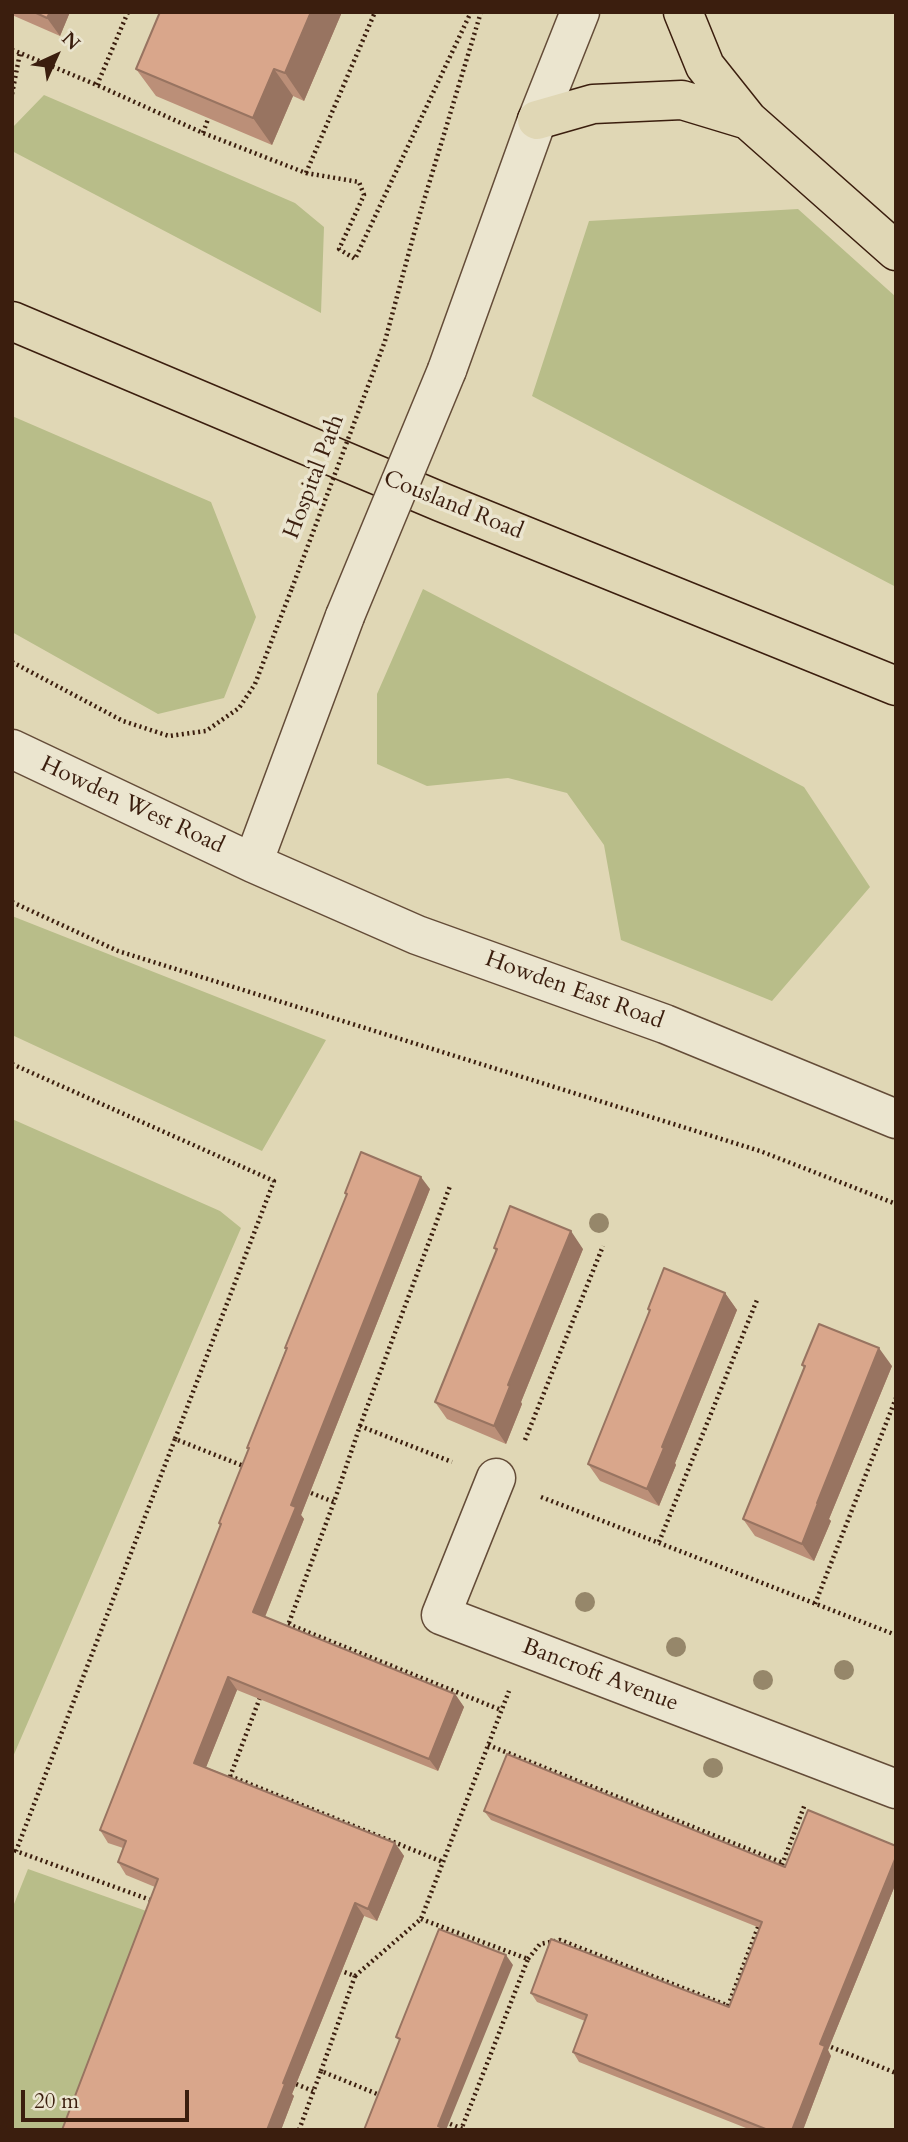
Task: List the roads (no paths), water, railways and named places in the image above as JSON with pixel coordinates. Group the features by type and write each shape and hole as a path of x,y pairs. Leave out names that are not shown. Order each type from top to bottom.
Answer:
{"main road":[{"path":"683,12 705,66 748,120 896,251"},
{"path":"537,120 593,104 682,100 748,120"},
{"name":"Cousland Road","path":"12,321 441,502 896,686"}],"street":[{"path":"253,863 345,616 447,370 537,120 580,12"},
{"name":"Howden West Road","path":"12,749 253,863"},
{"name":"Howden East Road","path":"253,863 417,935 665,1024 896,1119"},
{"name":"Bancroft Avenue","path":"501,1481 441,1615 896,1789"}]}
